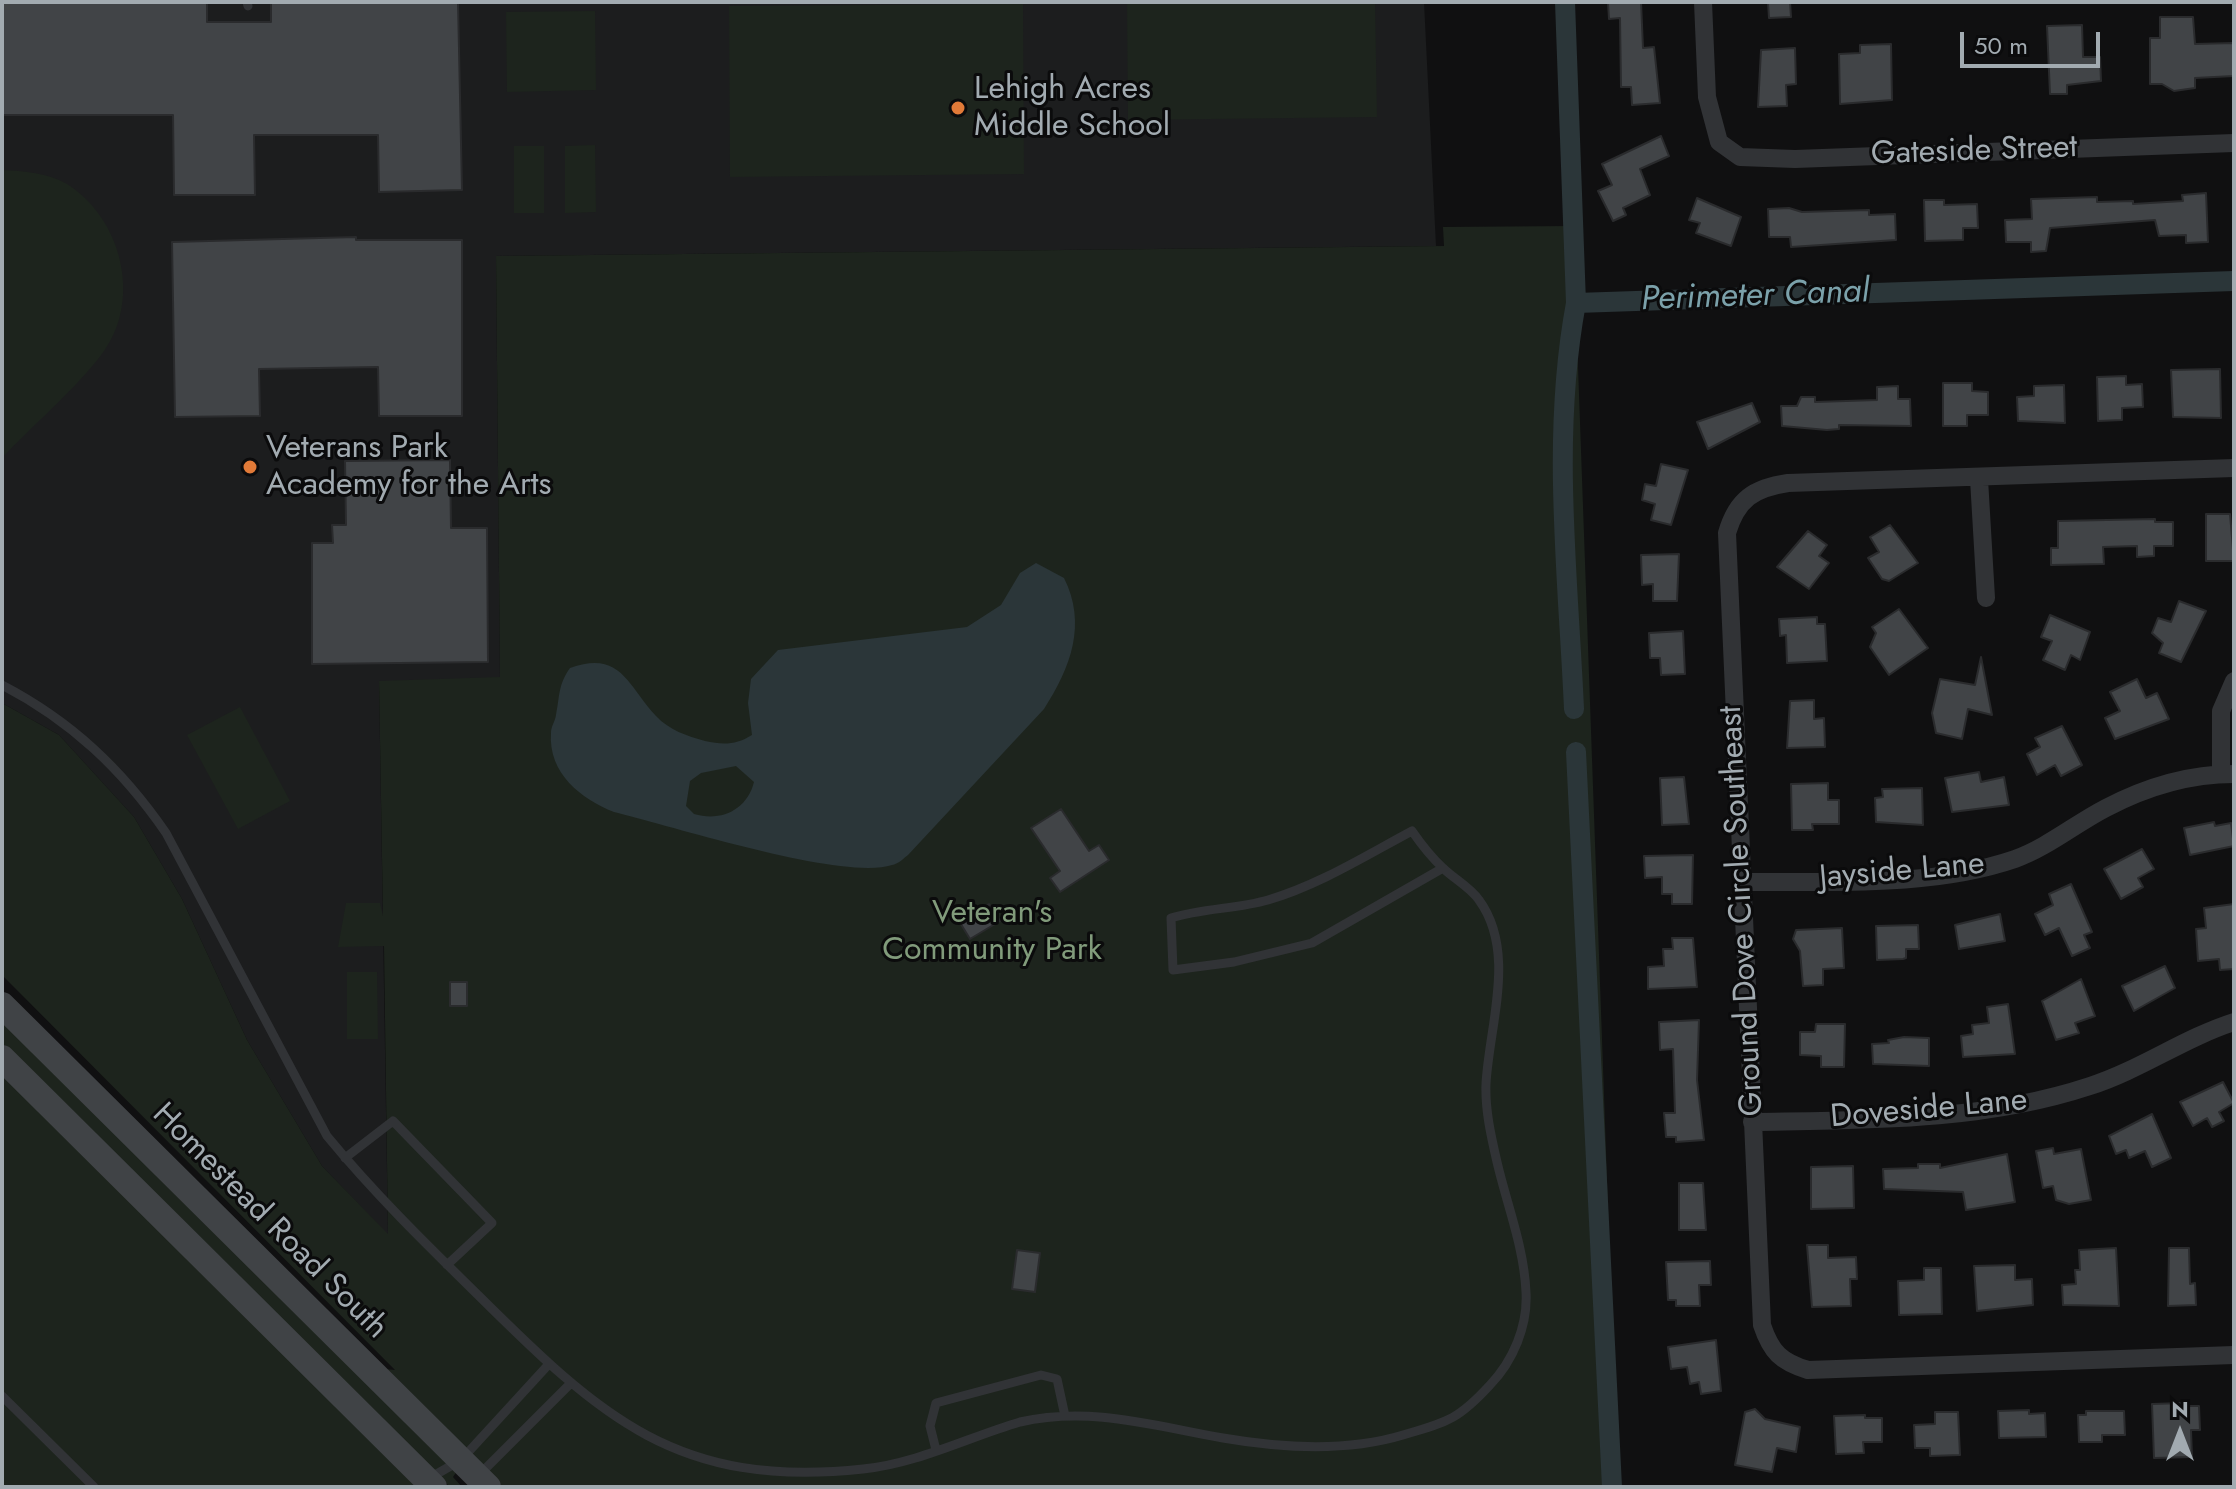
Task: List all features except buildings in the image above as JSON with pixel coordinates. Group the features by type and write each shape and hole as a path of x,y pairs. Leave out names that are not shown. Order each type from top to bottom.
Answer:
{"main road":[{"name":"Homestead Road South","path":"2,1005 474,1478"},
{"path":"2,1058 427,1485"}],"street":[{"name":"Gateside Street","path":"1703,2 1707,97 1719,142 1740,157 1795,159 2234,143"},
{"name":"Ground Dove Circle Southeast","path":"2234,468 1979,479 1788,483 1765,487 1747,495 1733,512 1727,533 1762,1325 1770,1348 1784,1363 1808,1370 2234,1355"},
{"path":"1979,479 1986,598"},
{"path":"2228,774 2221,711 2234,681"},
{"name":"Jayside Lane","path":"1742,882 1914,878 1984,868 2046,845 2105,808 2157,785 2228,774"},
{"name":"Doveside Lane","path":"1752,1122 1980,1113 2033,1103 2092,1085 2234,1022"}],"lane":[{"path":"2,685 68,724 109,760 144,801 166,833 327,1136 362,1181 570,1384 635,1431 691,1456 776,1472 866,1469 1020,1422 1065,1416 1096,1414 1137,1419 1252,1442 1350,1446 1436,1427 1457,1418 1496,1379 1519,1340 1526,1294 1518,1241 1487,1111 1486,1085 1498,984 1496,943 1479,900 1443,868 1412,831 1335,873 1266,901 1196,910 1171,918 1173,970 1234,962 1312,943 1443,868"},
{"path":"345,1158 393,1121 492,1223 447,1265"},
{"path":"474,1478 549,1364"},
{"path":"936,1450 930,1426 936,1403 1041,1375 1057,1379 1065,1416"},
{"path":"427,1485 474,1478 570,1384"},
{"path":"2,1396 94,1487"}],"shaded area":[{"name":"Veterans Park Academy for the Arts","path":"2,2 1424,2 1436,246 496,256 500,678 379,682 388,1235 322,1166 247,1040 182,899 134,817 59,735 2,703"},
{"path":"1036,563 1064,578 1071,595 1075,629 1062,677 1044,709 908,855 894,864 868,868 798,859 614,812 579,792 569,783 555,760 551,731 561,685 570,668 587,664 612,667 629,682 656,716 672,729 705,741 735,742 752,735 748,703 751,679 778,650 967,627 1001,605 1020,573","holes":["736,766 754,782 751,792 732,812 704,816 694,814 686,806 690,781 701,773"]}],"green space":[{"path":"1127,2 1375,2 1377,117 1128,120"},
{"path":"1023,4 1024,174 730,177 729,6"},
{"path":"595,11 596,90 507,92 506,12"},
{"path":"595,145 596,212 565,213 565,146"},
{"path":"514,146 544,146 544,213 514,213"},
{"path":"2,170 52,177 86,199 101,217 112,238 120,260 123,284 122,307 116,330 104,351 2,458"},
{"name":"Veteran's Community Park","path":"1573,226 1618,1487 503,1487 2,990 385,1369 395,1370 2,975 2,703 59,735 134,817 182,899 247,1040 322,1166 388,1234 384,946 338,947 346,903 380,903 383,916 379,681 500,677 496,256 1444,246 1443,227"},
{"path":"240,707 290,801 238,829 187,735"},
{"path":"347,972 377,972 378,1039 347,1039"},
{"path":"2,1019 457,1471 453,1477 462,1487 450,1487 433,1471 2,1043"},
{"path":"2,1072 419,1487 2,1487"}],"waterway":[{"name":"Perimeter Canal","path":"1565,2 1576,303 2234,281"},
{"path":"1574,709 1565,557 1563,455 1568,353 1576,303"},
{"path":"1576,752 1612,1487"}],"place":[{"name":"Lehigh Acres Middle School","path":"958,108"},
{"name":"Veterans Park Academy for the Arts","path":"250,467"}]}
